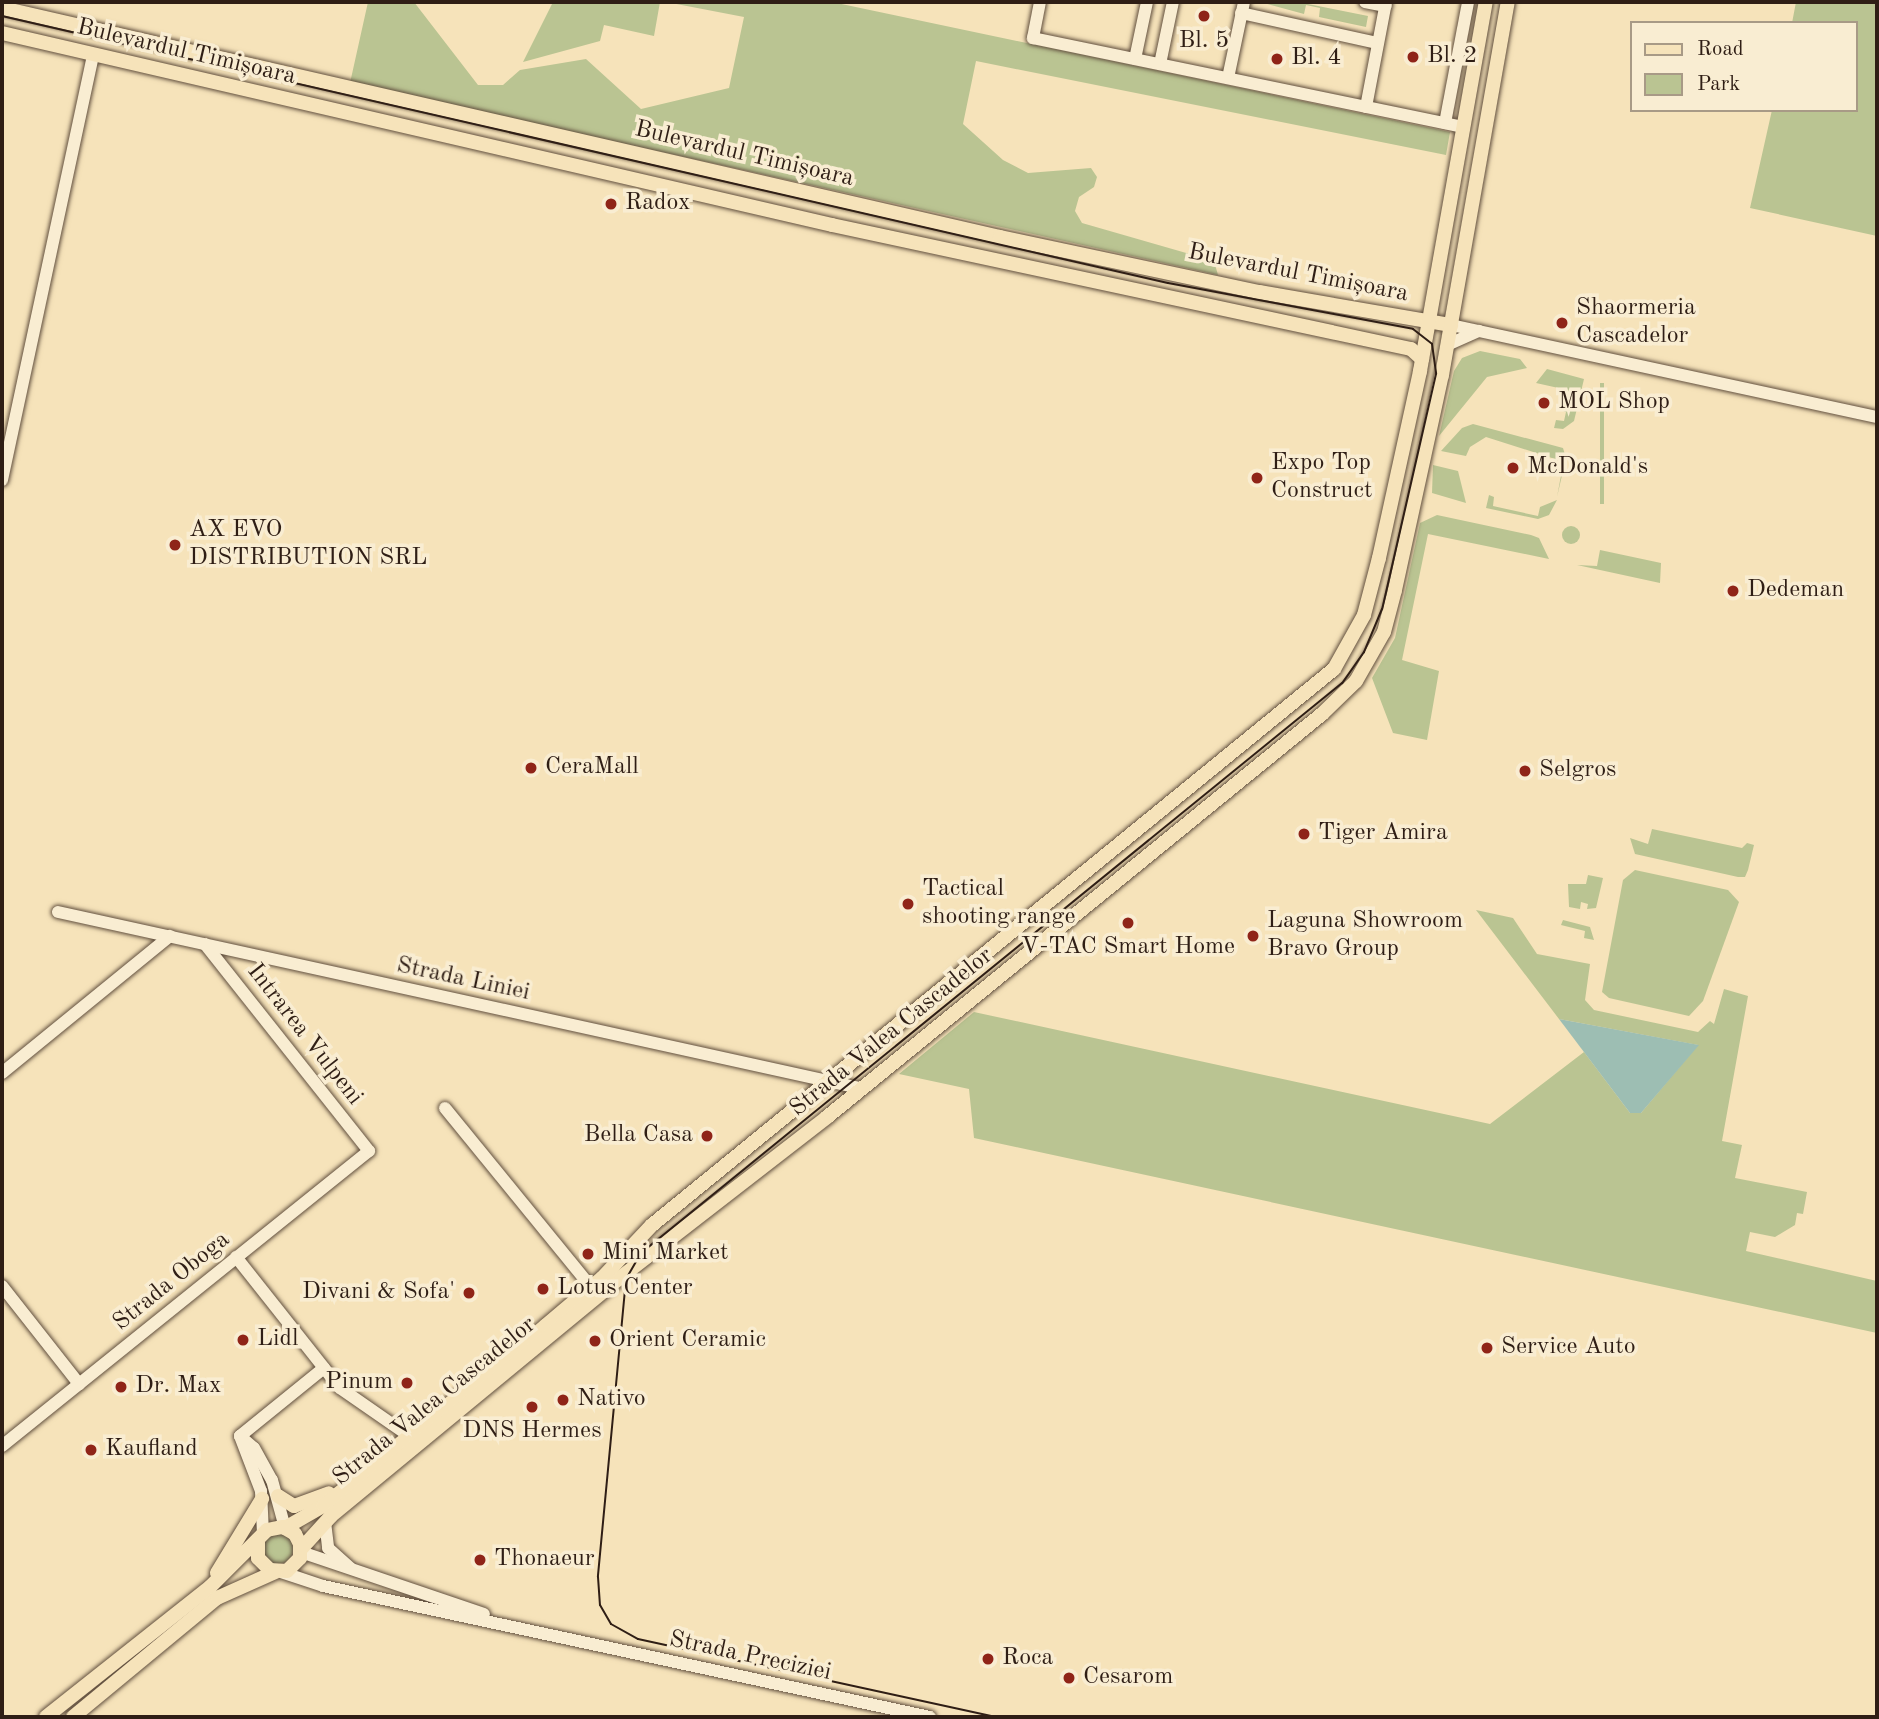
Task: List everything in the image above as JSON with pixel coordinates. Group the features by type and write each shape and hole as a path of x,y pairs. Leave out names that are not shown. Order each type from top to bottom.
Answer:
{"main road":[{"name":"Strada Valea Cascadelor","path":"285,1528 352,1482 591,1287 652,1225 1320,684 1345,653 1367,605 1419,352 1429,321 1486,2"},
{"name":"Strada Valea Cascadelor","path":"301,1551 325,1522 621,1278 860,1088 1345,694 1368,664 1390,611 1451,325 1508,2"},
{"name":"Bulevardul Timișoara","path":"2,8 1040,246 1259,292 1451,325"},
{"name":"Bulevardul Timișoara","path":"2,33 1419,352"},
{"path":"589,167 593,144"},
{"path":"1419,352 1451,325"},
{"path":"1419,352 1447,345"},
{"path":"1367,605 1390,611"},
{"path":"1188,791 1203,810"},
{"path":"1086,874 1102,892"},
{"path":"278,1496 289,1505 300,1505 352,1482"},
{"path":"210,1587 262,1499"},
{"path":"46,1717 210,1587 260,1537 285,1528 298,1538 301,1551 297,1563 216,1598 73,1717"},
{"path":"260,1537 258,1558 278,1572"}],"street":[{"path":"1040,2 1033,38 1464,127"},
{"path":"1135,59 1147,2"},
{"path":"1160,64 1173,2"},
{"path":"1365,2 1386,4 1366,107"},
{"path":"1445,123 1468,2"},
{"path":"1228,78 1242,8 1378,43"},
{"path":"2,480 93,55"},
{"name":"Bulevardul Timișoara","path":"1451,325 1877,417"},
{"path":"1447,345 1480,331"},
{"name":"Strada Liniei","path":"58,912 860,1088"},
{"path":"2,1073 170,936"},
{"name":"Intrarea Vulpeni","path":"205,944 369,1152"},
{"path":"445,1108 591,1287"},
{"name":"Strada Oboga","path":"2,1444 369,1152"},
{"path":"236,1257 340,1388 409,1436"},
{"path":"2,1286 79,1384"},
{"path":"240,1436 324,1368"},
{"path":"240,1436 259,1455 278,1496 285,1528"},
{"path":"240,1436 262,1499 260,1537"},
{"path":"325,1522 328,1548 359,1574"},
{"name":"Strada Preciziei","path":"301,1551 489,1619"},
{"name":"Strada Preciziei","path":"278,1572 323,1586 489,1619 561,1638 930,1717"}],"green space":[{"path":"368,2 414,2 478,85 503,85 520,70 586,59 641,109 729,88 744,17 666,2 832,2 1450,132 1446,155 976,61 963,124 1003,160 1028,173 1091,168 1097,177 1094,187 1079,197 1075,211 1082,223 1214,261 1218,275 350,83"},
{"path":"553,2 660,2 654,36 604,25 600,41 523,62"},
{"path":"1260,2 1298,2 1368,16 1366,27 1319,17 1320,8 1306,5 1304,14"},
{"path":"1796,2 1877,2 1877,236 1750,208 1772,112 1858,112 1858,21 1792,21"},
{"path":"1480,351 1520,359 1527,368 1487,377 1439,436 1454,371 1462,358"},
{"path":"1547,369 1584,379 1574,421 1563,429 1554,428 1556,420 1564,421 1566,412 1558,409 1563,389 1536,383"},
{"path":"1600,383 1604,383 1604,504 1600,504"},
{"path":"1473,424 1563,448 1566,458 1557,497 1562,470 1555,459 1486,437 1470,447 1466,456 1441,451 1462,428"},
{"path":"1433,465 1458,471 1466,503 1432,493"},
{"path":"1489,495 1494,497 1493,506 1538,516 1540,507 1557,500 1549,515 1538,519 1486,508"},
{"path":"1437,515 1539,538 1549,559 1428,534 1402,660 1439,671 1427,740 1393,733 1372,678 1395,638 1420,523"},
{"path":"1567,526 1575,526 1580,535 1578,542 1567,544 1562,539 1562,531"},
{"path":"1600,550 1661,563 1660,583 1577,565 1597,566"},
{"path":"1652,829 1742,848 1747,843 1754,845 1745,877 1635,854 1630,838 1648,844"},
{"path":"1635,870 1728,890 1739,902 1703,1001 1689,1016 1609,998 1602,992 1623,880"},
{"path":"1588,875 1603,878 1596,908 1587,909 1588,904 1581,902 1580,909 1569,907 1568,884 1586,884"},
{"path":"1476,910 1513,918 1537,954 1590,964 1585,1000 1594,1010 1698,1032 1710,1021 1714,1024 1724,989 1748,996 1722,1141 1742,1145 1735,1178 1807,1192 1803,1214 1797,1213 1795,1225 1775,1237 1750,1232 1746,1251 1877,1281 1877,1333 974,1138 969,1089 899,1074 974,1012 1490,1124 1584,1052 1630,1113 1641,1113 1698,1045 1559,1019"},
{"path":"1563,920 1590,927 1594,940 1584,938 1585,931 1561,925"},
{"path":"278,1534 284,1535 292,1543 292,1555 284,1563 278,1564 272,1563 264,1555 263,1549 264,1543 272,1535"}],"water":[{"path":"1559,1019 1699,1045 1641,1113 1630,1113"}],"tram line":[{"path":"2,16 1168,283 1413,329 1432,344 1436,374 1382,609 1364,652 1342,683 641,1253 626,1279 598,1577 600,1605 611,1624 638,1639 995,1717"}],"place":[{"name":"Bl. 5","path":"1204,16"},
{"name":"Bl. 2","path":"1413,57"},
{"name":"Bl. 4","path":"1277,59"},
{"name":"Radox","path":"611,204"},
{"name":"Shaormeria Cascadelor","path":"1562,323"},
{"name":"MOL Shop","path":"1544,403"},
{"name":"McDonald's","path":"1513,468"},
{"name":"Expo Top Construct","path":"1257,478"},
{"name":"AX EVO DISTRIBUTION SRL","path":"175,545"},
{"name":"Dedeman","path":"1733,591"},
{"name":"CeraMall","path":"531,768"},
{"name":"Selgros","path":"1525,771"},
{"name":"Tiger Amira","path":"1304,834"},
{"name":"Tactical shooting range","path":"908,904"},
{"name":"V-TAC Smart Home","path":"1128,923"},
{"name":"Laguna Showroom Bravo Group","path":"1253,936"},
{"name":"Bella Casa","path":"707,1136"},
{"name":"Mini Market","path":"588,1254"},
{"name":"Lotus Center","path":"543,1289"},
{"name":"Divani & Sofa'","path":"469,1293"},
{"name":"Lidl","path":"243,1340"},
{"name":"Orient Ceramic","path":"595,1341"},
{"name":"Service Auto","path":"1487,1348"},
{"name":"Pinum","path":"407,1383"},
{"name":"Dr. Max","path":"121,1387"},
{"name":"Nativo","path":"563,1400"},
{"name":"DNS Hermes","path":"532,1407"},
{"name":"Kaufland","path":"91,1450"},
{"name":"Thonaeur","path":"480,1560"},
{"name":"Roca","path":"988,1659"},
{"name":"Cesarom","path":"1069,1678"}]}
